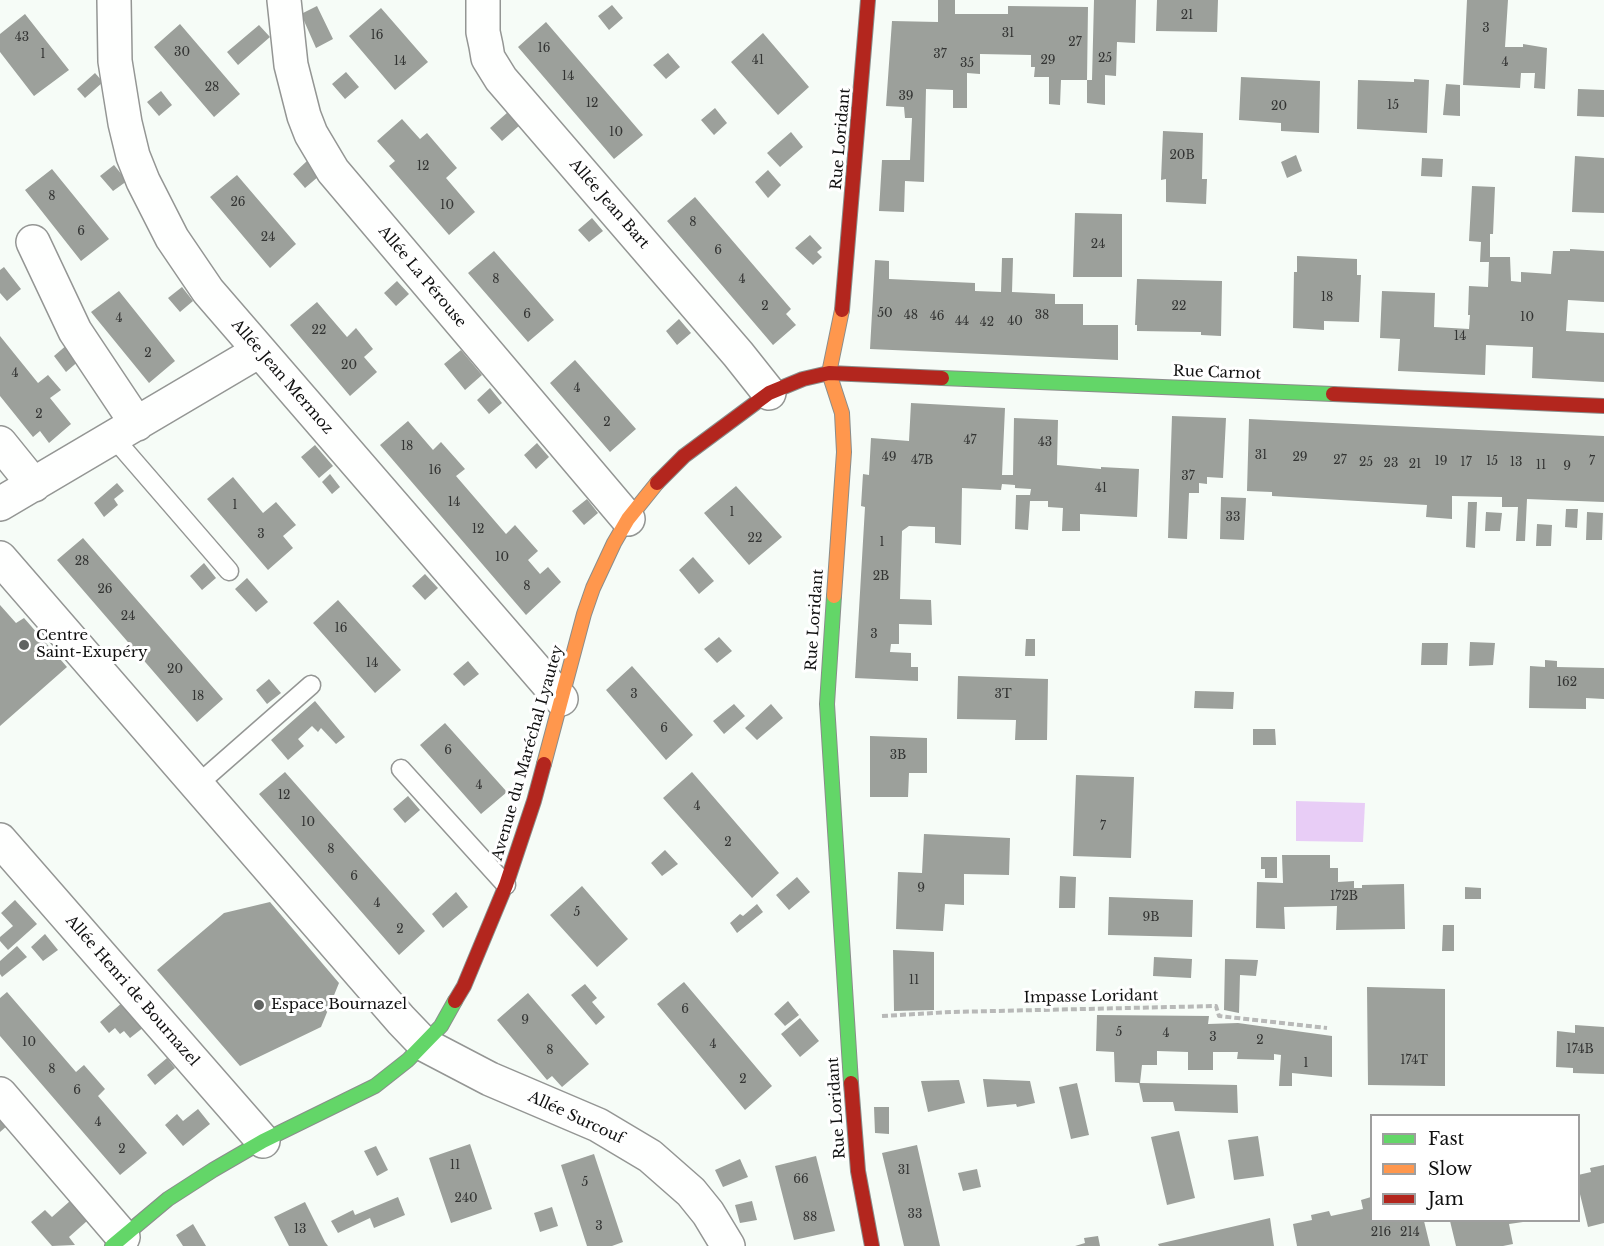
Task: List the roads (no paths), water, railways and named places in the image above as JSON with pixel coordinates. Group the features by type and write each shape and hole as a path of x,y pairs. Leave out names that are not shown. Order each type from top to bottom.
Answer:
{"street":[{"name":"Allée Jean Mermoz","path":"114,0 115,61 124,123 143,181 162,220 190,266 259,351 561,699"},
{"name":"Allée La Pérouse","path":"284,0 291,65 304,116 311,134 333,171 628,519"},
{"name":"Allée Jean Bart","path":"483,0 483,26 488,58 501,79 769,393"},
{"name":"Rue Loridant","path":"868,0 844,302 829,373 842,413 844,452 826,704 858,1171 872,1246"},
{"path":"33,242 125,431"},
{"path":"0,504 259,351"},
{"name":"Avenue du Maréchal Lyautey","path":"118,1241 184,1188 263,1141 375,1086 425,1045 441,1026 464,986 506,885 534,801 584,614 593,588 628,519 665,473 684,456 769,393 803,379 829,373"},
{"name":"Rue Carnot","path":"829,373 1604,406"},
{"path":"0,443 34,484"},
{"path":"0,558 425,1045"},
{"name":"Allée Henri de Bournazel","path":"0,840 263,1141"},
{"name":"Allée Surcouf","path":"425,1045 490,1079 598,1125 650,1156 691,1192 708,1213 728,1246"},
{"path":"0,1094 118,1241"}],"lane":[{"path":"125,431 229,571"},
{"path":"197,785 311,685"},
{"path":"401,769 506,885"}],"place":[{"name":"Centre Saint-Exupéry","path":"24,645"},
{"name":"Espace Bournazel","path":"259,1005"}]}
